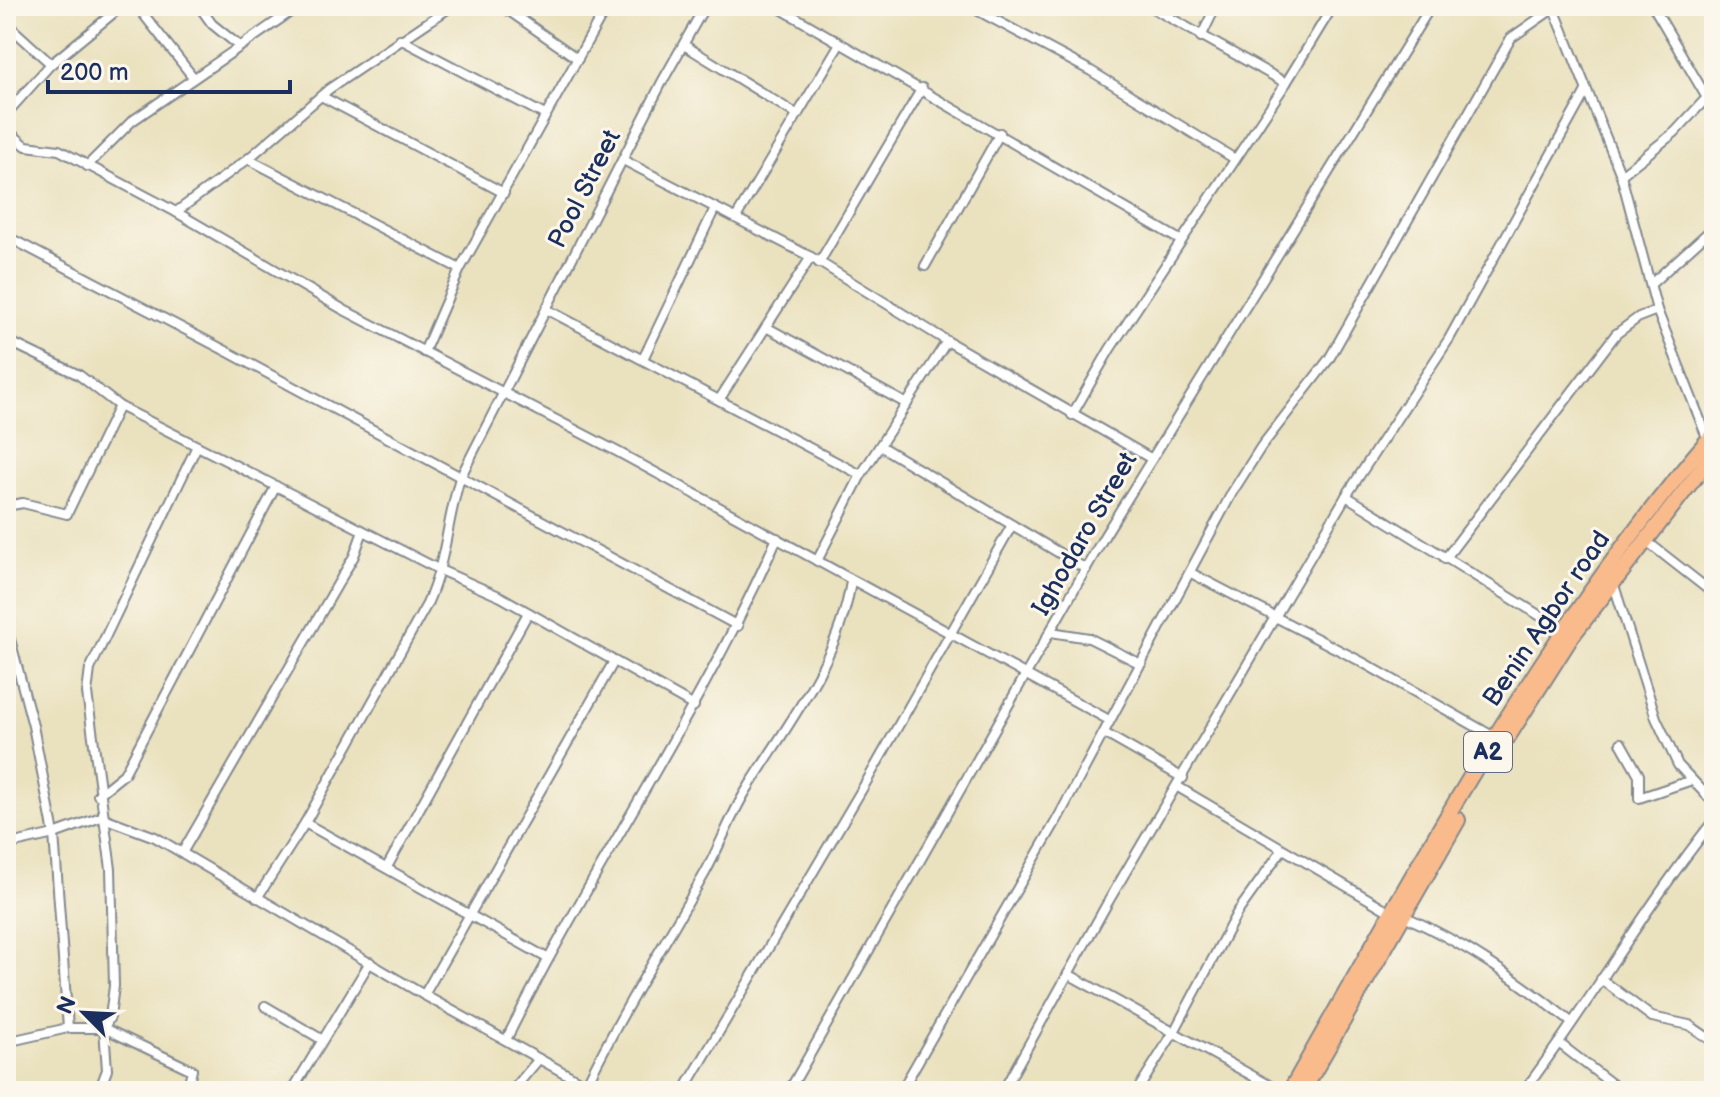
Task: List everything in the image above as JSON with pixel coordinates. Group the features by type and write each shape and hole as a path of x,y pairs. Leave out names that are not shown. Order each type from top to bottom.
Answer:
{"highway":[{"name":"Benin Agbor road","path":"1290,1091 1572,636 1645,540 1712,442"},
{"name":"Benin Agbor road","path":"1303,1091 1496,738 1563,630 1618,553 1712,442"}],"street":[{"path":"6,114 51,64 122,6"},
{"path":"137,6 193,77"},
{"path":"199,6 212,24 238,45"},
{"path":"87,166 132,121 238,45 299,6"},
{"path":"176,212 248,159 321,96 452,6"},
{"path":"502,6 578,59"},
{"path":"424,352 460,269 607,6"},
{"name":"Pool Street","path":"257,898 305,823 400,657 442,571 452,505 460,478 705,6"},
{"path":"776,6 1180,240"},
{"path":"969,6 1091,71 1235,159"},
{"path":"1149,6 1286,83"},
{"path":"1201,37 1216,6"},
{"path":"1072,415 1180,240 1286,83 1333,6"},
{"name":"Ighodaro Street","path":"789,1091 1086,569 1431,6"},
{"path":"1653,6 1707,98"},
{"path":"901,1091 1104,733 1233,491 1261,447 1329,359 1504,48 1524,26 1554,7 1621,175 1657,310 1712,442"},
{"path":"6,23 51,64"},
{"path":"400,39 545,115"},
{"path":"684,45 796,114"},
{"path":"737,216 839,45"},
{"path":"719,400 766,327 815,260 922,88"},
{"path":"1621,175 1675,132 1714,90"},
{"path":"1003,1091 1346,496 1449,339 1586,91"},
{"path":"321,96 504,193"},
{"path":"6,129 26,146 59,150 176,212 424,352 777,538 948,635 1109,720"},
{"path":"925,266 1000,133"},
{"path":"248,159 460,269"},
{"path":"623,160 715,208 737,216 815,260 1072,415 1152,459"},
{"path":"643,359 715,208"},
{"path":"1651,284 1714,227"},
{"path":"6,236 98,281 141,310 738,626"},
{"path":"546,309 861,475"},
{"path":"1445,559 1616,334 1639,317 1657,310"},
{"path":"766,327 907,404"},
{"path":"6,340 79,375 119,406 528,613 694,706"},
{"path":"817,561 861,475 947,341"},
{"path":"6,506 23,503 67,514 119,406"},
{"path":"99,1091 107,1070 104,1028 110,1017 114,986 111,869 98,795 87,693 90,669 197,446"},
{"path":"880,446 1086,569"},
{"path":"98,795 124,774 276,486"},
{"path":"1346,496 1563,630"},
{"path":"684,1091 868,779 1012,525"},
{"path":"182,853 354,556 363,531"},
{"path":"506,1040 547,958 738,626 777,538"},
{"path":"1645,540 1714,594"},
{"path":"1191,573 1275,620 1362,662 1496,738"},
{"path":"586,1085 615,1025 711,862 744,795 805,698 839,629 851,581"},
{"path":"1613,582 1656,718 1678,765 1714,803"},
{"path":"387,867 528,613"},
{"path":"6,624 33,726 54,834 68,1028"},
{"path":"1051,632 1089,638 1141,664"},
{"path":"424,995 613,663"},
{"path":"1104,733 1282,850 1398,914 1439,932 1519,981 1571,1022"},
{"path":"1621,743 1639,775 1639,798 1692,780"},
{"path":"6,845 54,834 101,817 121,822 182,853 424,995 597,1091"},
{"path":"1524,1091 1560,1044 1571,1022 1666,880 1714,820"},
{"path":"305,823 547,958"},
{"path":"1137,1091 1174,1032 1237,913 1282,850"},
{"path":"292,1091 370,962"},
{"path":"1068,974 1280,1091"},
{"path":"1601,979 1652,1017 1689,1025 1714,1042"},
{"path":"265,1006 321,1039"},
{"path":"6,1042 68,1028 104,1028 192,1070 187,1091"},
{"path":"1560,1044 1621,1091"},
{"path":"512,1091 539,1059"}]}
